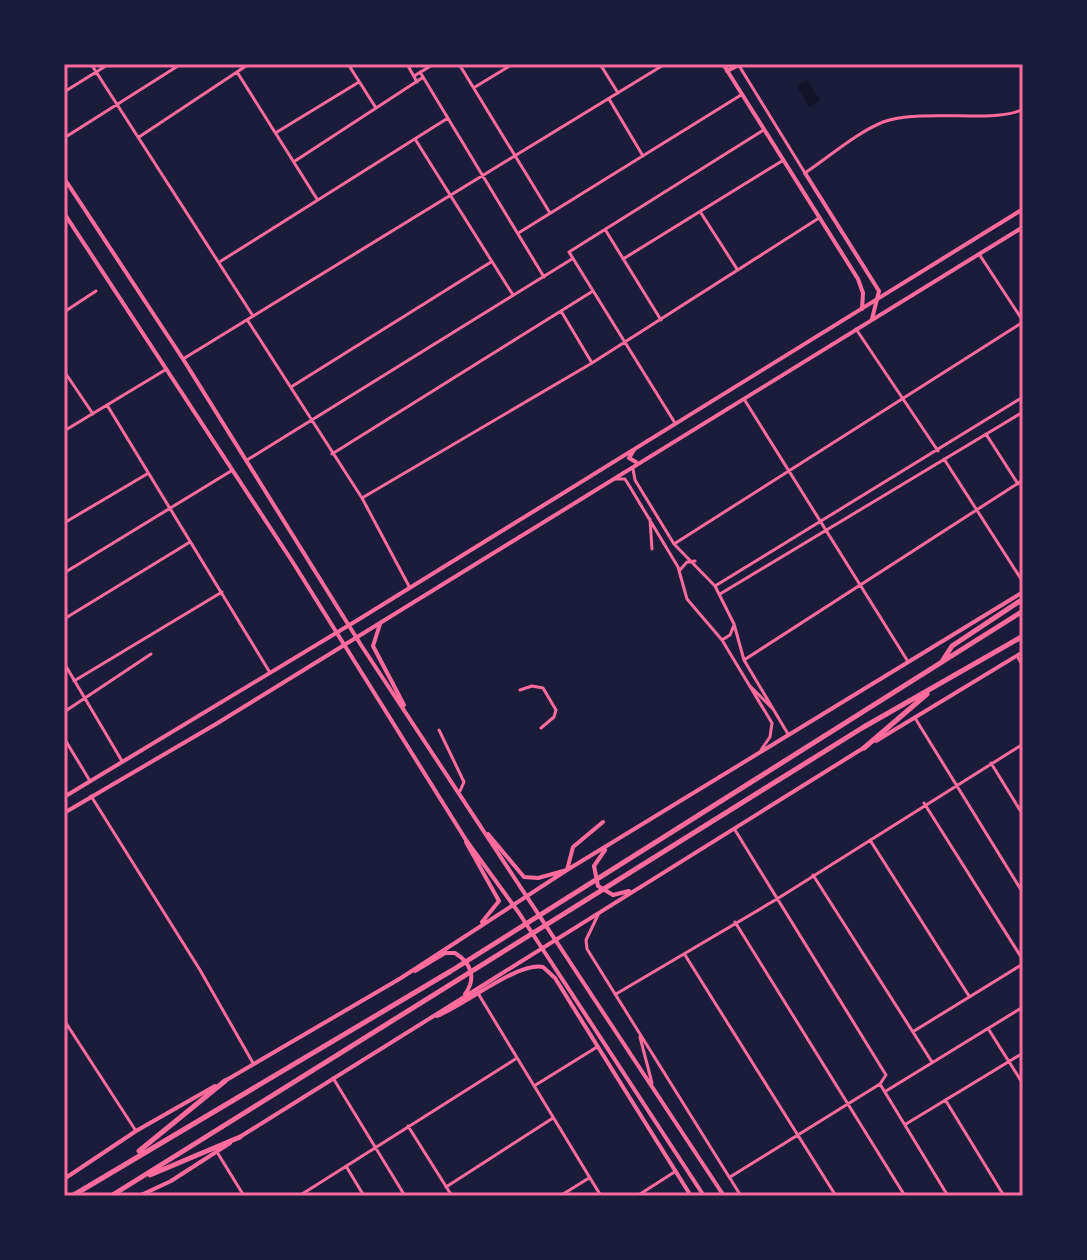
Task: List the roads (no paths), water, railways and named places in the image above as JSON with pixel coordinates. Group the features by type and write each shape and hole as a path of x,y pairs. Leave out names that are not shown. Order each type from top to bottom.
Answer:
{"highway":[{"path":"943,660 952,646 1023,599"},
{"path":"72,1196 129,1159 287,1071 388,1010 1023,611"},
{"path":"111,1196 862,728 1023,636"},
{"path":"864,748 934,688"},
{"path":"129,1159 225,1081"},
{"path":"131,1184 240,1137"}],"main road":[{"path":"723,64 762,131 858,279 863,293 862,309"},
{"path":"727,71 738,65"},
{"path":"805,173 879,291 872,319"},
{"path":"64,178 183,359 356,637 405,707 526,897 724,1196"},
{"path":"64,797 410,588 1023,209"},
{"path":"64,213 466,840 513,904 704,1196"},
{"path":"64,813 1023,227"},
{"path":"858,279 864,279 868,273"},
{"path":"635,448 630,461 641,460"},
{"path":"401,978 567,870 1023,592"},
{"path":"383,619 376,629 373,646 405,707"},
{"path":"423,1022 540,946 599,913 734,827 1023,652"},
{"path":"567,870 573,847 603,822"},
{"path":"483,830 524,877 538,878 567,870"},
{"path":"466,840 499,901 477,927"},
{"path":"609,845 594,866 598,886 613,895 635,889"},
{"path":"64,1179 136,1131 445,953 455,953 467,963 471,982 461,998 217,1152 139,1196"},
{"path":"548,959 555,978 691,1196"},
{"path":"423,1022 479,995 528,966 543,967 566,985"},
{"path":"643,1104 656,1138"}],"street":[{"path":"91,64 254,317"},
{"path":"64,92 109,64"},
{"path":"64,138 181,64"},
{"path":"138,137 249,64"},
{"path":"348,64 376,108"},
{"path":"407,64 417,82"},
{"path":"414,76 434,64"},
{"path":"459,64 550,213"},
{"path":"474,88 513,64"},
{"path":"600,64 618,93"},
{"path":"183,359 665,64"},
{"path":"738,65 805,173 884,122 958,113 1012,115 1023,109"},
{"path":"237,72 317,199"},
{"path":"420,72 520,232 544,277"},
{"path":"295,161 423,77"},
{"path":"277,132 359,82"},
{"path":"520,232 742,94"},
{"path":"609,99 643,156"},
{"path":"219,262 448,118"},
{"path":"675,423 569,252 762,131"},
{"path":"415,139 513,297"},
{"path":"623,259 782,161"},
{"path":"701,213 737,269"},
{"path":"362,498 592,363 819,218"},
{"path":"605,230 661,320"},
{"path":"674,544 788,468 1023,321 1022,314 979,254"},
{"path":"247,460 572,259"},
{"path":"290,388 491,262"},
{"path":"64,312 96,291"},
{"path":"332,454 593,291"},
{"path":"561,311 592,363"},
{"path":"248,321 362,498 410,588"},
{"path":"856,329 938,451"},
{"path":"64,431 165,370"},
{"path":"64,371 93,414"},
{"path":"715,586 1023,397"},
{"path":"744,399 907,660"},
{"path":"107,405 269,671"},
{"path":"720,594 800,543 828,530 1023,412"},
{"path":"986,434 1018,484"},
{"path":"944,459 1023,582"},
{"path":"641,460 632,470 635,480 674,544 695,561 720,594 734,624 744,660 788,734"},
{"path":"64,573 231,471"},
{"path":"64,523 147,473"},
{"path":"611,480 625,479 679,572 696,613 722,640 772,723 770,737 761,750"},
{"path":"744,660 1023,480"},
{"path":"650,519 652,549"},
{"path":"64,619 190,542"},
{"path":"679,572 687,562 695,561"},
{"path":"74,681 222,592"},
{"path":"722,640 730,635 734,624"},
{"path":"64,712 151,654"},
{"path":"1017,656 1023,666"},
{"path":"64,663 122,761"},
{"path":"520,690 532,686 543,688 556,710 554,717 541,728"},
{"path":"750,686 774,709"},
{"path":"915,718 1023,893"},
{"path":"439,730 462,772 464,782 460,791"},
{"path":"64,738 90,781"},
{"path":"616,994 777,899 924,803 1023,744"},
{"path":"991,763 1023,815"},
{"path":"91,796 193,958 255,1065"},
{"path":"914,1031 1023,962 924,803"},
{"path":"730,1177 880,1084 886,1075 734,827"},
{"path":"870,840 969,996"},
{"path":"813,875 932,1062"},
{"path":"599,913 586,940 587,949 741,1196"},
{"path":"735,922 905,1196"},
{"path":"684,954 836,1196"},
{"path":"479,995 601,1196"},
{"path":"886,1091 1023,1007"},
{"path":"64,1020 136,1131"},
{"path":"989,1030 1023,1084"},
{"path":"639,1033 652,1083"},
{"path":"534,1086 597,1047"},
{"path":"906,1124 1023,1053"},
{"path":"299,1196 517,1058"},
{"path":"333,1078 405,1196"},
{"path":"880,1084 948,1196"},
{"path":"946,1101 1004,1196"},
{"path":"446,1187 553,1118"},
{"path":"408,1126 452,1196"},
{"path":"217,1152 244,1196"},
{"path":"346,1166 364,1196"},
{"path":"637,1196 676,1171"},
{"path":"560,1196 589,1178"}]}
